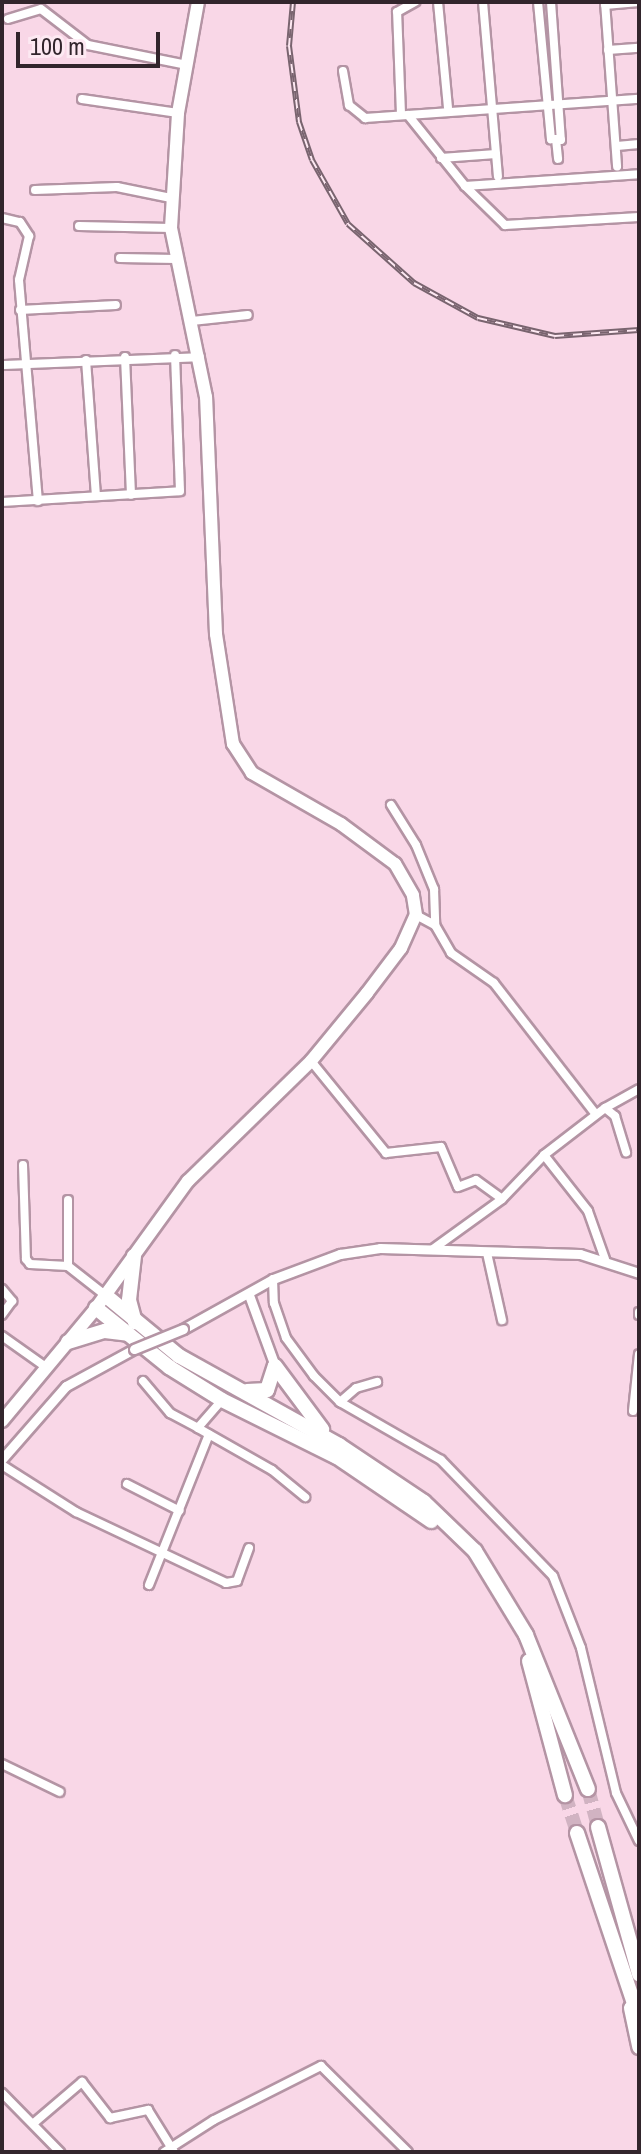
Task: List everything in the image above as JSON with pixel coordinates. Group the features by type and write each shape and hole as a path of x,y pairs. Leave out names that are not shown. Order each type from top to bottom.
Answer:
{"highway":[{"path":"2,1421 96,1308 201,1167 311,1061 401,948 416,915 413,895 395,864 335,821 279,790 242,762 227,714 216,634 200,357 171,228 178,113 196,3"},
{"path":"132,1329 129,1300 134,1256"},
{"path":"105,1295 132,1329 222,1400 372,1479 420,1512 469,1557 522,1643 540,1690 565,1795"},
{"path":"96,1308 339,1445 424,1502 490,1571 541,1666 588,1789"},
{"path":"68,1342 105,1331 132,1329"},
{"path":"236,1388 263,1393 272,1383 275,1366"},
{"path":"275,1366 310,1417 339,1445"},
{"path":"598,1827 639,1957"},
{"path":"577,1833 633,1978 639,2018"},
{"path":"628,1930 639,2047"}],"street":[{"path":"415,2 397,12 405,114 465,186 513,227 639,217"},
{"path":"438,2 448,108"},
{"path":"483,2 498,176"},
{"path":"538,2 548,105 558,159"},
{"path":"551,2 559,104 556,139"},
{"path":"617,167 605,3 639,2"},
{"path":"8,19 41,9 88,45 187,65"},
{"path":"541,35 554,34"},
{"path":"608,50 639,48"},
{"path":"343,71 345,96 356,113 365,118 448,108 639,99"},
{"path":"82,99 178,113"},
{"path":"617,146 639,144"},
{"path":"441,158 496,154"},
{"path":"465,186 639,174"},
{"path":"35,190 117,187 171,198"},
{"path":"2,218 27,227 20,310 38,501"},
{"path":"79,226 171,228"},
{"path":"120,258 176,259"},
{"path":"20,310 116,305"},
{"path":"192,321 248,315"},
{"path":"2,502 182,489 175,355"},
{"path":"2,365 125,357 200,357"},
{"path":"125,357 131,495"},
{"path":"86,360 96,496"},
{"path":"391,805 416,845 434,889 435,925 451,953 494,983 594,1112"},
{"path":"416,915 435,925"},
{"path":"311,1061 386,1153 441,1147 458,1187 476,1180 502,1199"},
{"path":"433,1249 502,1199 544,1155 594,1112 639,1089"},
{"path":"605,1108 615,1116 626,1152"},
{"path":"544,1155 588,1211 605,1259"},
{"path":"23,1165 26,1259 30,1264 68,1266 105,1295"},
{"path":"68,1200 68,1266"},
{"path":"2,1459 66,1386 134,1349 183,1329 249,1295 273,1279 340,1254 433,1249 487,1253 549,1252 605,1259 639,1273"},
{"path":"487,1253 502,1320"},
{"path":"273,1279 274,1303 288,1340 340,1402 441,1460 553,1576 581,1648 616,1793 639,1841"},
{"path":"2,1289 12,1301 2,1315"},
{"path":"249,1295 275,1366"},
{"path":"2,1336 47,1368"},
{"path":"633,1411 639,1354"},
{"path":"143,1381 170,1413 272,1470 305,1497"},
{"path":"340,1402 356,1388 377,1382"},
{"path":"198,1428 222,1400"},
{"path":"149,1585 209,1434"},
{"path":"2,1465 76,1512 230,1584 237,1581 249,1548"},
{"path":"127,1484 180,1511"},
{"path":"2,1764 60,1792"},
{"path":"35,2122 79,2082 110,2118 124,2119 148,2110 170,2150 321,2066 408,2152"},
{"path":"2,2093 35,2122 60,2152"}],"tunnel":[{"path":"588,1789 598,1827"},
{"path":"565,1795 577,1833"}],"railway":[{"path":"293,2 289,46 299,122 312,160 348,224 414,283 478,318 555,336 639,330"}]}
